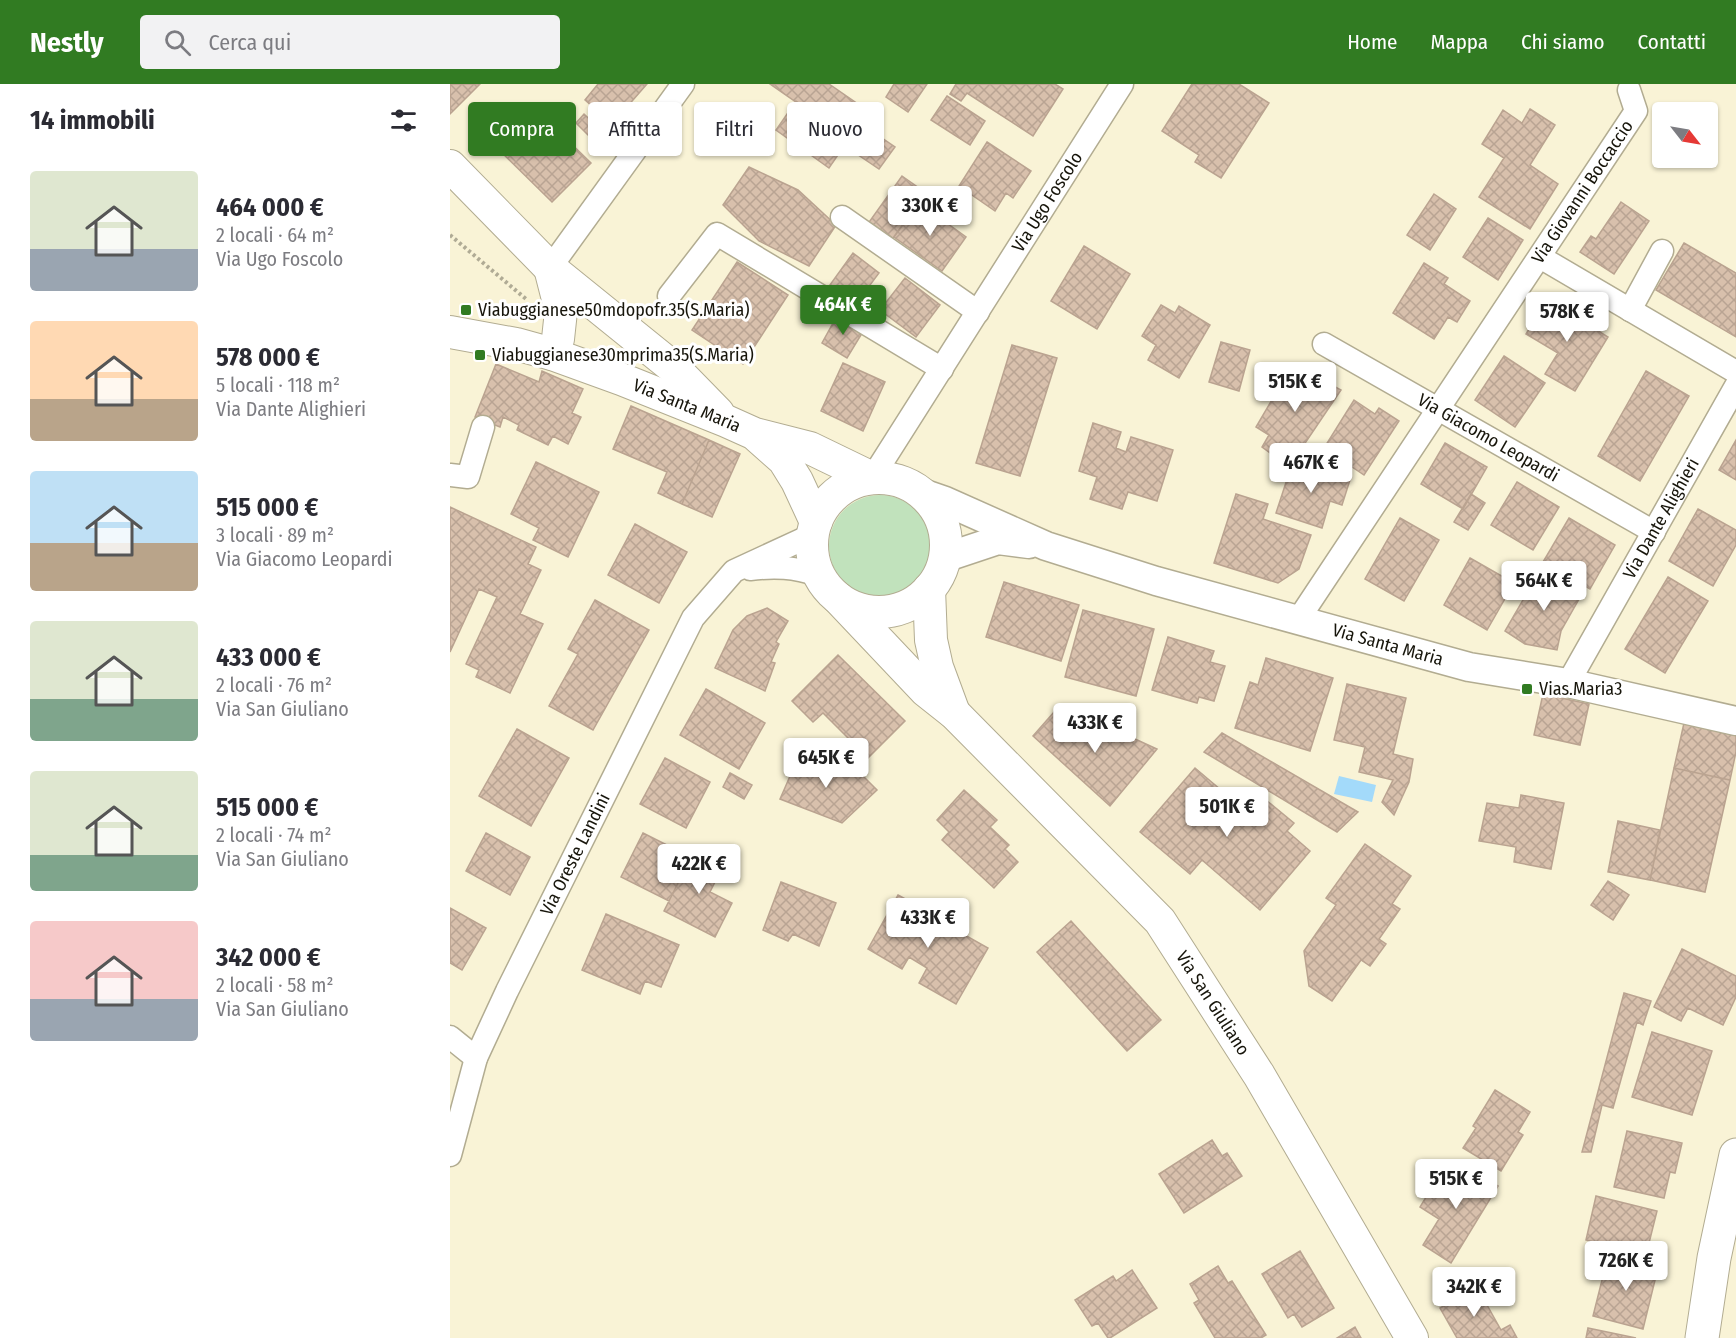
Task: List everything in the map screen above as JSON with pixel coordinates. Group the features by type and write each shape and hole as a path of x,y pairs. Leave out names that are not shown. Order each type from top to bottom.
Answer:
{"main road":[{"path":"450,166 550,268 675,369 726,421"},
{"path":"550,268 561,311 558,339 552,354"},
{"name":"Via Santa Maria","path":"450,332 516,344 552,354 621,379 755,434"},
{"path":"755,434 810,448 872,478"},
{"path":"755,434 784,459 797,481 814,529"},
{"path":"872,478 897,480 919,492 931,503 942,525 945,541 944,558 939,574 929,589 911,603 889,611 873,612 858,609 828,586 813,562 814,529 825,506 838,492 854,482 872,478"},
{"name":"Via San Giuliano","path":"828,586 926,691 954,714 1160,921 1259,1075 1412,1338"},
{"path":"929,589 931,640 937,667 954,714"},
{"path":"1702,1338 1714,1258 1736,1155"}],"street":[{"path":"550,268 683,84"},
{"name":"Via Ugo Foscolo","path":"872,478 978,312 1114,87"},
{"name":"Via Giovanni Boccaccio","path":"1298,620 1636,111 1629,90"},
{"path":"842,217 978,312"},
{"path":"669,296 717,234 942,369"},
{"path":"1630,310 1662,250"},
{"path":"1540,257 1736,372"},
{"name":"Via Giacomo Leopardi","path":"1324,344 1654,532"},
{"name":"Via Dante Alighieri","path":"1568,683 1736,386"},
{"path":"450,474 468,477 483,427"},
{"path":"919,492 945,501 1046,546"},
{"name":"Via Oreste Landini","path":"450,1155 476,1058 507,991 693,618 734,571 814,529"},
{"path":"944,558 998,540 1046,546"},
{"name":"Via Santa Maria","path":"1046,546 1156,581 1469,667 1568,683 1736,721"},
{"path":"734,571 780,567 798,569 828,586"},
{"path":"450,1037 476,1058"}],"path":[{"path":"450,235 534,306"}],"green space":[{"path":"880,495 909,503 923,517 931,546 923,575 909,589 880,597 851,589 837,575 829,546 837,517 851,503"}],"water":[{"path":"1339,776 1376,785 1372,802 1334,794"}],"building":[{"path":"450,84 480,84 450,114"},
{"path":"598,84 647,84 631,102 588,103 585,100"},
{"path":"770,84 829,84 855,102 796,102"},
{"path":"894,84 927,84 908,112 886,97"},
{"path":"956,84 1055,84 1063,89 1033,136 967,93 961,101 950,94"},
{"path":"1192,84 1239,84 1269,103 1221,178 1195,162 1199,155 1162,131"},
{"path":"947,96 985,121 970,145 931,120"},
{"path":"1530,109 1555,125 1530,165 1558,184 1530,229 1479,197 1504,158 1482,144 1503,110 1522,123"},
{"path":"584,114 588,118 588,135 576,123"},
{"path":"787,114 787,138 776,130"},
{"path":"884,139 895,147 879,169 860,156 884,156"},
{"path":"987,142 1031,171 1013,198 1006,193 995,211 959,186"},
{"path":"576,148 591,163 552,202 505,156 576,156"},
{"path":"812,156 837,156 829,168"},
{"path":"749,167 798,190 836,225 809,266 759,241 723,205"},
{"path":"902,176 926,193 890,242 867,225"},
{"path":"1434,194 1456,209 1430,250 1407,235"},
{"path":"1621,202 1649,221 1614,274 1580,252 1591,236 1596,239"},
{"path":"919,203 966,237 942,271 894,237"},
{"path":"1488,218 1523,240 1498,280 1463,257"},
{"path":"1684,243 1736,273 1736,337 1656,290"},
{"path":"1084,246 1130,274 1097,329 1051,301"},
{"path":"853,253 879,273 853,308 827,289"},
{"path":"737,262 788,295 743,364 692,330"},
{"path":"1424,263 1448,278 1444,284 1470,301 1457,322 1448,317 1434,339 1393,313"},
{"path":"905,278 940,305 916,337 880,310"},
{"path":"1547,299 1608,337 1575,391 1545,374 1558,353 1526,334"},
{"path":"1161,305 1175,313 1179,306 1210,325 1179,378 1148,360 1156,345 1142,336"},
{"path":"838,314 864,330 847,358 822,343"},
{"path":"1221,342 1250,350 1239,391 1209,382"},
{"path":"1012,345 1057,358 1020,476 976,463"},
{"path":"1504,356 1545,383 1515,427 1475,400"},
{"path":"843,363 885,382 863,431 821,411"},
{"path":"496,364 539,382 542,371 583,389 572,413 581,417 568,444 553,436 548,445 517,430 519,425 503,417 500,427 475,417"},
{"path":"1293,364 1341,390 1289,467 1262,447 1269,435 1256,427"},
{"path":"1646,371 1689,396 1640,481 1598,456"},
{"path":"1354,400 1375,414 1379,408 1399,421 1364,475 1324,448"},
{"path":"631,406 709,440 682,504 658,493 667,472 613,449"},
{"path":"1093,423 1121,432 1116,448 1126,452 1131,437 1173,450 1157,501 1128,492 1122,509 1090,499 1097,477 1079,471"},
{"path":"709,440 740,454 712,517 682,504"},
{"path":"1736,440 1736,480 1719,470"},
{"path":"1445,443 1487,467 1463,509 1421,484"},
{"path":"1293,461 1350,480 1342,505 1330,501 1322,528 1276,513"},
{"path":"536,462 599,492 568,557 533,540 539,528 511,514"},
{"path":"1517,482 1559,507 1533,550 1491,525"},
{"path":"1236,494 1268,504 1263,519 1311,535 1299,569 1278,583 1214,563"},
{"path":"1471,494 1485,503 1468,530 1454,522"},
{"path":"450,507 536,547 528,564 541,570 520,614 543,624 510,693 476,677 479,670 466,664 497,597 479,589 450,652"},
{"path":"1698,509 1736,530 1736,545 1713,586 1669,561"},
{"path":"1400,518 1439,540 1404,601 1365,579"},
{"path":"1569,518 1615,545 1590,589 1543,562"},
{"path":"635,524 687,552 659,603 608,575"},
{"path":"1470,558 1514,583 1487,630 1444,605"},
{"path":"1541,569 1583,592 1561,631 1557,650 1525,644 1505,631"},
{"path":"1668,577 1708,601 1665,673 1625,649"},
{"path":"1004,582 1079,605 1061,661 986,637"},
{"path":"595,600 649,630 593,730 549,706 578,654 568,649"},
{"path":"767,608 788,621 776,642 779,644 771,662 775,663 765,691 715,668 733,630 747,616"},
{"path":"1083,610 1154,629 1136,696 1065,677"},
{"path":"1168,637 1214,651 1210,662 1225,666 1214,701 1199,697 1197,703 1152,690"},
{"path":"838,655 905,721 868,758 823,713 813,722 792,701"},
{"path":"1266,658 1333,678 1310,751 1235,728 1250,682 1258,685"},
{"path":"1347,684 1406,698 1393,754 1413,759 1409,782 1394,815 1382,802 1393,780 1359,772 1365,747 1334,740"},
{"path":"706,689 765,723 739,769 680,735"},
{"path":"1543,694 1589,704 1580,745 1534,735"},
{"path":"1055,711 1101,729 1114,742 1122,733 1157,749 1110,806 1033,736"},
{"path":"1684,723 1736,735 1736,752 1730,780 1674,768"},
{"path":"517,729 569,758 531,826 479,796"},
{"path":"1222,733 1358,812 1337,832 1204,752"},
{"path":"801,751 833,766 846,778 856,769 877,790 842,823 780,799"},
{"path":"665,758 710,782 686,828 640,804"},
{"path":"1195,768 1246,811 1260,795 1294,823 1287,831 1310,851 1260,910 1202,860 1190,874 1140,832"},
{"path":"1674,768 1730,780 1705,892 1650,880"},
{"path":"730,773 752,785 744,799 723,787"},
{"path":"964,790 997,820 990,827 1009,845 1005,849 1018,862 994,888 942,840 949,832 937,820"},
{"path":"1521,795 1564,803 1551,869 1514,862 1516,847 1479,841 1487,803 1519,808"},
{"path":"1618,821 1660,830 1650,880 1608,872"},
{"path":"486,833 530,857 510,895 466,871"},
{"path":"643,833 691,857 669,901 621,877"},
{"path":"1365,844 1411,876 1392,904 1400,909 1379,939 1386,944 1370,966 1361,960 1332,1001 1309,986 1304,951 1336,905 1326,898"},
{"path":"695,849 724,864 710,892 732,903 715,937 664,911"},
{"path":"1608,881 1629,895 1613,920 1591,905"},
{"path":"781,882 836,903 819,946 793,934 788,941 763,930"},
{"path":"898,895 936,916 934,924 953,935 956,930 988,948 956,1004 919,983 927,968 909,957 902,969 868,949"},
{"path":"450,908 486,928 462,970 450,963"},
{"path":"606,914 679,945 661,987 645,981 640,994 582,970"},
{"path":"1071,921 1161,1020 1127,1051 1037,952"},
{"path":"1682,949 1736,976 1736,997 1723,1025 1688,1008 1681,1021 1654,1007"},
{"path":"1624,993 1651,1001 1643,1025 1637,1022 1613,1108 1602,1105 1591,1152 1582,1152"},
{"path":"1652,1032 1712,1051 1692,1115 1632,1097"},
{"path":"1495,1090 1530,1112 1518,1132 1523,1135 1501,1171 1463,1148 1476,1128 1473,1126"},
{"path":"1627,1131 1682,1143 1675,1173 1670,1172 1664,1198 1614,1187"},
{"path":"1212,1140 1222,1156 1227,1153 1242,1176 1184,1213 1159,1174"},
{"path":"1459,1162 1498,1186 1451,1263 1423,1245 1439,1219 1420,1207 1434,1184 1442,1189"},
{"path":"1596,1196 1657,1211 1646,1255 1586,1240"},
{"path":"1300,1251 1334,1308 1302,1327 1294,1314 1288,1318 1262,1274"},
{"path":"1608,1256 1658,1268 1643,1329 1593,1316"},
{"path":"1218,1266 1228,1283 1232,1281 1266,1335 1261,1338 1215,1338 1194,1303 1199,1300 1190,1284"},
{"path":"1132,1270 1157,1308 1108,1338 1098,1323 1092,1326 1075,1300 1113,1276 1116,1281"},
{"path":"1477,1287 1501,1330 1510,1325 1517,1338 1457,1338 1440,1308"},
{"path":"1355,1327 1361,1338 1337,1338"},
{"path":"1588,1328 1636,1338 1586,1338"}],"place":[{"name":"Viabuggianese50mdopofr.35(S.Maria)","path":"466,310"},
{"name":"Viabuggianese30mprima35(S.Maria)","path":"480,355"},
{"name":"Vias.Maria3","path":"1527,689"}]}
